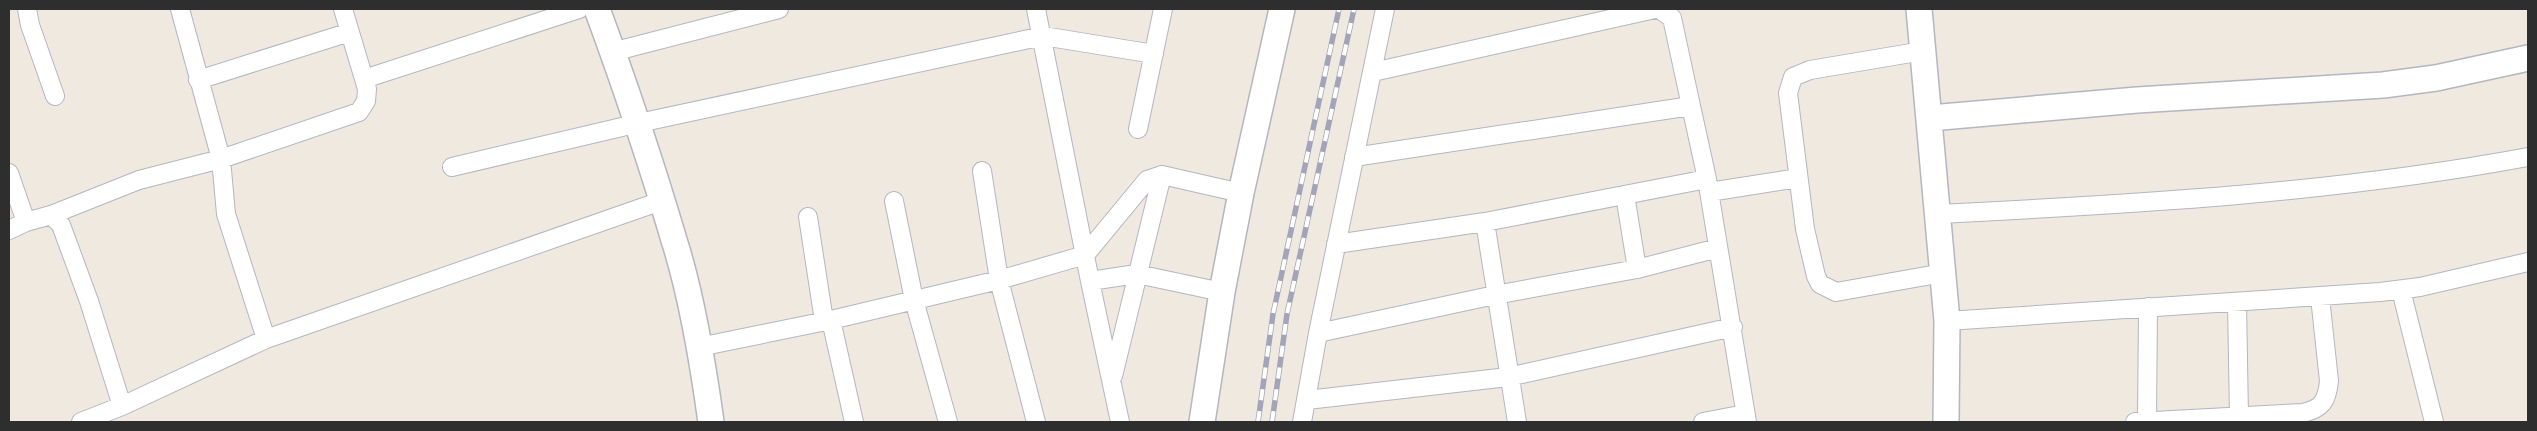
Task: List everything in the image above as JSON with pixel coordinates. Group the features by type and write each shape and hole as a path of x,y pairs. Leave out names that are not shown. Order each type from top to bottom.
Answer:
{"street":[{"path":"27,9 30,25 55,96"},
{"path":"180,9 221,159 226,214 266,339"},
{"path":"364,79 579,9"},
{"path":"597,9 639,122 675,241 699,347 711,422"},
{"path":"612,52 779,9"},
{"path":"1036,9 1120,422"},
{"path":"1138,129 1163,9"},
{"path":"1202,422 1222,292 1241,193 1282,9"},
{"path":"1302,422 1318,333 1385,9"},
{"path":"1373,72 1655,9"},
{"path":"1659,9 1672,18 1708,185 1733,327 1746,418 1703,422"},
{"path":"1918,9 1939,214 1947,321 1946,422"},
{"path":"9,230 139,180 221,159 359,112 366,100 367,89 350,32 349,10"},
{"path":"198,80 350,32"},
{"path":"452,167 639,122 1043,36 1154,54"},
{"path":"1923,51 1810,70 1793,77 1788,93 1805,228 1816,276 1827,290 1836,292 1943,273"},
{"path":"1930,118 2138,100 2382,85 2436,78 2528,58"},
{"path":"1354,156 1691,106"},
{"path":"1939,214 2078,207 2253,193 2426,176 2528,157"},
{"path":"982,171 999,280 1036,422"},
{"path":"9,172 26,222"},
{"path":"699,347 828,320 999,280 1085,255 1147,180 1162,174 1241,193"},
{"path":"1112,381 1162,174"},
{"path":"1336,244 1485,222 1624,195 1708,185 1798,178"},
{"path":"1624,195 1637,269"},
{"path":"81,422 122,406 266,339 662,201"},
{"path":"894,201 914,300 948,422"},
{"path":"51,215 61,225 122,406"},
{"path":"808,216 828,320 854,422"},
{"path":"1485,222 1508,377 1517,422"},
{"path":"1318,333 1495,295 1637,269 1718,248"},
{"path":"1947,321 2401,290 2528,262"},
{"path":"1090,281 1138,274 1222,292"},
{"path":"2401,290 2434,422"},
{"path":"2148,307 2141,422 2302,413 2314,411 2323,406 2328,394 2329,381 2320,297"},
{"path":"2237,302 2239,417"},
{"path":"1307,400 1508,377 1733,327"}],"railway":[{"path":"1258,422 1273,314 1339,9"},
{"path":"1272,422 1287,314 1354,9"}]}
